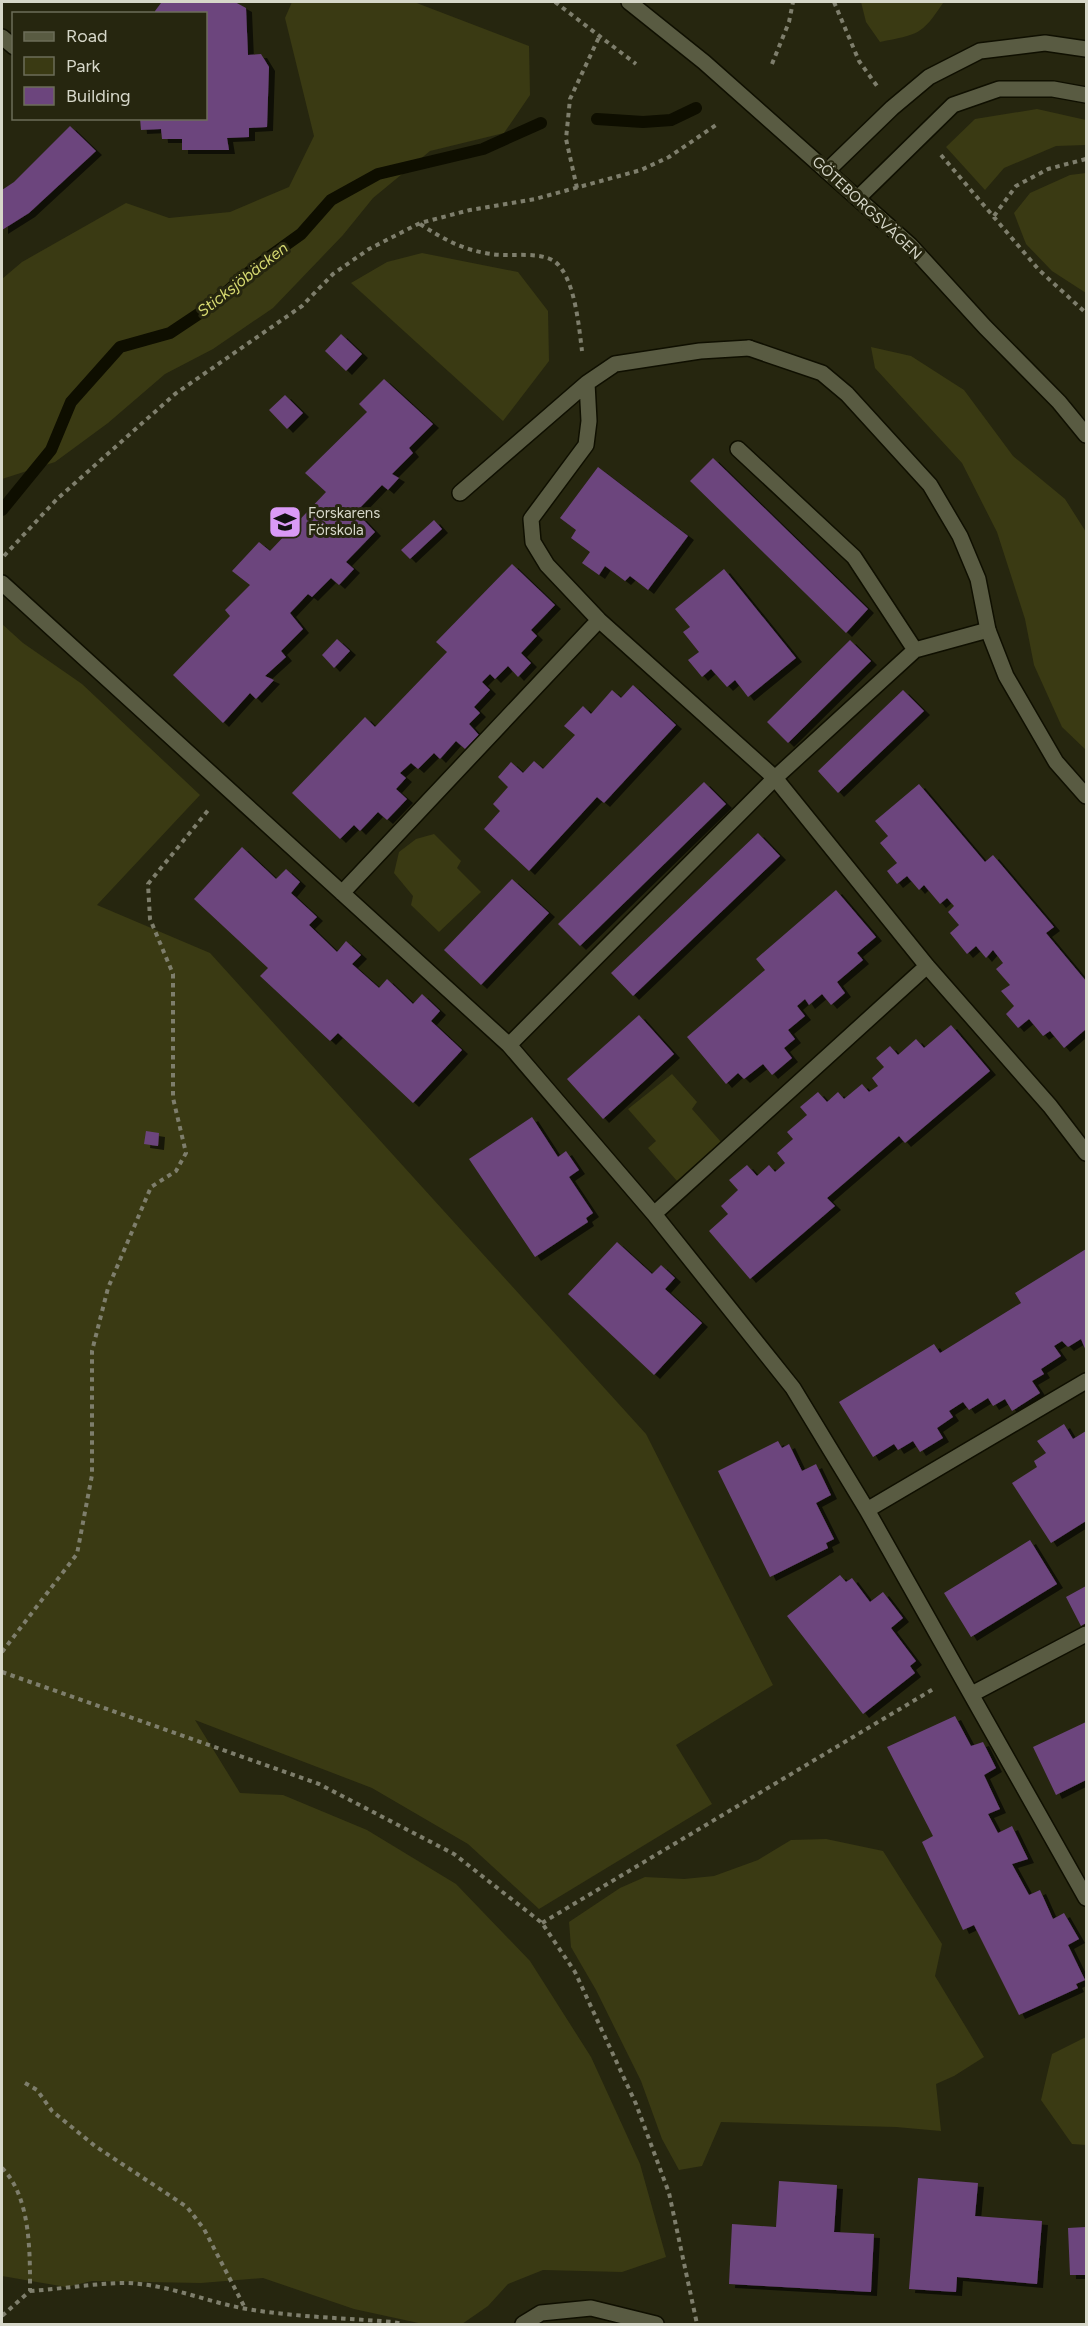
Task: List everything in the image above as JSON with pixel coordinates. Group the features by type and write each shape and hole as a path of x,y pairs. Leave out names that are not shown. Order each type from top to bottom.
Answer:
{"street":[{"name":"GÖTEBORGSVÄGEN","path":"629,2 704,62 910,245 985,327 1059,402 1086,435"},
{"path":"827,171 892,108 929,77 980,51 1045,43 1086,49"},
{"path":"858,198 953,105 999,89 1053,89 1086,94"},
{"path":"460,493 587,383 615,364 678,354 749,348 822,373 847,394 930,485 960,536 978,579 988,630 1006,676 1056,762 1086,795"},
{"path":"587,383 589,421 586,445 531,519 533,542 547,565 600,620 775,778 927,966 1050,1106 1086,1153"},
{"path":"738,449 854,557 915,650"},
{"path":"2,583 509,1046 654,1214 793,1388 867,1510 1086,1898"},
{"path":"342,893 600,620"},
{"path":"509,1046 775,778 915,650 988,630"},
{"path":"654,1214 927,966"},
{"path":"867,1510 1086,1381"},
{"path":"972,1694 1086,1634"},
{"path":"523,2325 541,2313 591,2308 656,2325"}],"path":[{"path":"555,2 636,64"},
{"path":"772,64 789,22 793,2"},
{"path":"834,2 859,61 892,108"},
{"path":"577,188 566,139 570,99 600,35"},
{"path":"2,559 57,499 175,393 303,306 333,274 369,249 420,223 470,210 535,199 641,170 669,157 716,125"},
{"path":"923,134 1039,270 1086,313"},
{"path":"994,216 1016,186 1048,169 1086,159"},
{"path":"420,223 443,239 464,249 492,254 531,255 554,261 568,279 576,304 587,383"},
{"path":"2,1652 77,1554 92,1475 92,1351 105,1299 151,1187 176,1171 186,1153 173,1098 173,974 150,919 148,884 228,787"},
{"path":"2,1672 319,1784 454,1854 542,1923 575,1972 636,2104 669,2193 697,2325"},
{"path":"542,1923 959,1673"},
{"path":"24,2083 37,2090 52,2111 95,2146 187,2207 204,2229 246,2309"},
{"path":"2,2168 20,2200 26,2230 30,2291"},
{"path":"2,2316 30,2291 126,2283 186,2293 246,2309 296,2316 393,2322 403,2325"}],"green space":[{"path":"292,2 414,2 529,46 530,95 504,133 430,151 373,198 343,235 273,308 213,349 165,374 108,423 55,462 2,479 2,279 22,262 126,203 169,218 230,212 289,187 314,136 285,18"},
{"path":"861,2 950,2 943,3 929,22 918,32 880,42 866,22"},
{"path":"1037,109 1086,120 1086,145 1056,146 1004,168 985,190 946,147 975,119"},
{"path":"1086,173 1086,293 1052,271 1026,244 1014,213 1030,193 1070,175"},
{"path":"422,253 518,272 548,311 549,361 503,421 351,283 387,262"},
{"path":"871,347 911,356 964,390 1013,456 1065,499 1086,532 1086,750 1062,727 1034,665 1025,619 997,532 962,463 875,368"},
{"path":"2,624 23,643 82,684 200,795 97,905 210,953 646,1434 773,1685 676,1745 712,1804 539,1909 468,1844 372,1788 195,1720 240,1793 283,1795 367,1830 456,1884 530,1961 591,2057 640,2164 666,2257 622,2272 543,2270 508,2284 488,2306 462,2324 423,2324 354,2309 263,2278 201,2283 92,2281 66,2287 2,2276"},
{"path":"434,834 461,861 457,868 481,892 439,932 411,905 413,896 394,873 399,852 416,839"},
{"path":"672,1074 697,1102 692,1109 721,1142 677,1181 648,1148 656,1141 628,1109"},
{"path":"826,1839 883,1851 942,1944 935,1976 984,2057 954,2076 936,2084 941,2131 896,2127 721,2122 702,2166 679,2170 662,2139 641,2081 596,1990 571,1947 569,1922 620,1888 645,1877 684,1879 714,1876 758,1860 791,1840"},
{"path":"1086,2037 1086,2145 1072,2144 1041,2100 1052,2054"}],"building":[{"path":"235,2 246,8 248,55 261,54 269,67 267,127 249,128 249,137 227,138 229,150 182,150 182,139 162,139 161,129 141,130 140,120 207,120 207,12 155,12 161,3"},
{"path":"70,126 96,151 29,213 2,230 2,190 14,182"},
{"path":"341,334 362,354 346,371 325,351"},
{"path":"384,379 433,424 409,448 413,453 392,474 399,478 388,490 382,485 356,512 375,532 346,562 354,569 339,585 331,578 312,597 308,594 290,613 303,629 281,651 286,657 265,676 274,680 256,699 250,693 223,723 173,675 230,616 225,610 250,585 232,571 259,542 270,551 326,492 305,473 367,412 359,404"},
{"path":"285,395 303,413 287,429 269,410"},
{"path":"713,458 868,609 846,633 690,481"},
{"path":"598,467 688,536 648,590 630,576 625,581 605,566 599,575 582,563 590,552 571,538 576,530 560,518"},
{"path":"434,520 442,529 410,559 401,550"},
{"path":"512,564 555,605 531,630 537,636 521,653 531,663 518,677 508,666 495,679 490,674 482,682 490,690 474,707 480,713 469,724 479,735 465,749 456,741 440,759 434,753 418,769 411,763 400,773 406,778 396,789 407,799 387,820 378,812 360,831 354,825 340,839 292,793 365,717 375,727 447,652 436,642"},
{"path":"724,569 796,658 748,697 735,680 727,687 711,669 702,677 688,660 699,652 683,632 690,627 675,609"},
{"path":"337,639 350,651 334,668 322,655"},
{"path":"850,640 871,661 788,743 767,722"},
{"path":"633,685 676,725 604,803 597,797 529,871 484,829 500,811 493,804 508,787 498,777 511,762 523,773 534,761 543,769 575,735 564,726 583,706 591,714 612,690 621,698"},
{"path":"903,690 924,711 838,793 818,771"},
{"path":"704,782 726,804 580,946 558,924"},
{"path":"919,784 985,862 993,855 1054,927 1046,933 1086,981 1086,1029 1064,1048 1050,1031 1043,1036 1029,1019 1018,1028 1006,1014 1014,1006 1001,991 1010,985 996,969 1003,963 993,950 986,958 976,946 967,954 950,933 959,925 948,912 954,906 947,898 940,904 924,885 919,890 907,876 897,884 887,871 897,863 880,843 888,836 875,821"},
{"path":"758,833 780,856 633,996 611,973"},
{"path":"242,847 276,879 286,869 300,882 291,893 317,917 309,925 337,952 346,941 361,955 352,964 379,988 387,979 413,1004 422,994 440,1011 431,1021 462,1050 413,1103 338,1033 330,1041 260,976 268,968 194,899"},
{"path":"512,879 549,913 481,985 444,950"},
{"path":"836,890 876,937 857,953 863,960 837,982 845,993 831,1005 822,994 809,1005 805,999 797,1006 805,1016 788,1030 795,1039 784,1048 792,1058 772,1075 763,1064 744,1079 738,1073 726,1084 687,1037 765,970 756,959"},
{"path":"639,1015 674,1054 603,1119 567,1079"},
{"path":"951,1025 990,1071 905,1143 899,1136 827,1198 835,1206 750,1279 709,1231 728,1214 721,1206 738,1190 729,1180 747,1165 757,1176 769,1165 775,1172 785,1163 777,1153 793,1139 787,1132 807,1115 800,1107 818,1092 827,1102 838,1092 844,1099 862,1084 869,1092 878,1086 872,1078 884,1067 876,1058 890,1046 898,1055 916,1039 924,1048"},
{"path":"532,1117 558,1157 566,1151 579,1170 569,1177 593,1213 586,1218 588,1222 535,1257 469,1159"},
{"path":"146,1131 159,1133 158,1146 144,1144"},
{"path":"617,1242 652,1274 661,1265 675,1278 665,1289 702,1323 654,1375 568,1294"},
{"path":"1086,1249 1086,1351 1081,1339 1068,1347 1062,1341 1054,1346 1061,1356 1041,1369 1044,1374 1032,1381 1040,1393 1012,1411 1005,1399 993,1406 988,1398 969,1410 963,1402 949,1411 953,1417 937,1428 943,1438 920,1452 913,1441 898,1450 894,1444 873,1457 839,1402 934,1344 940,1353 1021,1303 1015,1293"},
{"path":"1064,1424 1073,1439 1086,1431 1086,1521 1051,1543 1012,1483 1037,1467 1034,1461 1046,1453 1037,1441"},
{"path":"778,1441 782,1448 789,1444 802,1471 816,1464 831,1495 816,1503 834,1539 826,1543 828,1548 770,1577 718,1471"},
{"path":"1030,1540 1057,1584 971,1637 944,1593"},
{"path":"840,1575 846,1582 852,1578 870,1602 883,1592 903,1618 891,1628 916,1661 910,1666 915,1673 863,1714 787,1616"},
{"path":"1086,1586 1086,1623 1081,1626 1066,1597"},
{"path":"955,1716 971,1746 983,1742 996,1768 984,1775 1000,1809 988,1814 998,1833 1012,1826 1028,1859 1012,1864 1029,1895 1040,1890 1053,1919 1064,1913 1079,1939 1068,1945 1085,1980 1076,1984 1078,1988 1019,2015 974,1925 963,1930 922,1842 933,1836 887,1747"},
{"path":"1086,1722 1086,1780 1056,1795 1033,1747"},
{"path":"918,2178 978,2183 975,2216 1042,2221 1037,2284 957,2277 956,2292 909,2289"},
{"path":"779,2181 837,2185 834,2232 874,2234 871,2292 729,2284 732,2224 776,2227"},
{"path":"1086,2227 1086,2275 1070,2275 1068,2228"}],"waterway":[{"name":"Sticksjöbäcken","path":"597,119 643,122 671,120 696,108"},
{"name":"Sticksjöbäcken","path":"2,510 51,450 71,402 120,347 170,333 209,307 255,267 301,234 331,200 378,174 483,149 541,123"}],"place":[{"name":"Forskarens Förskola","path":"285,522"}]}
